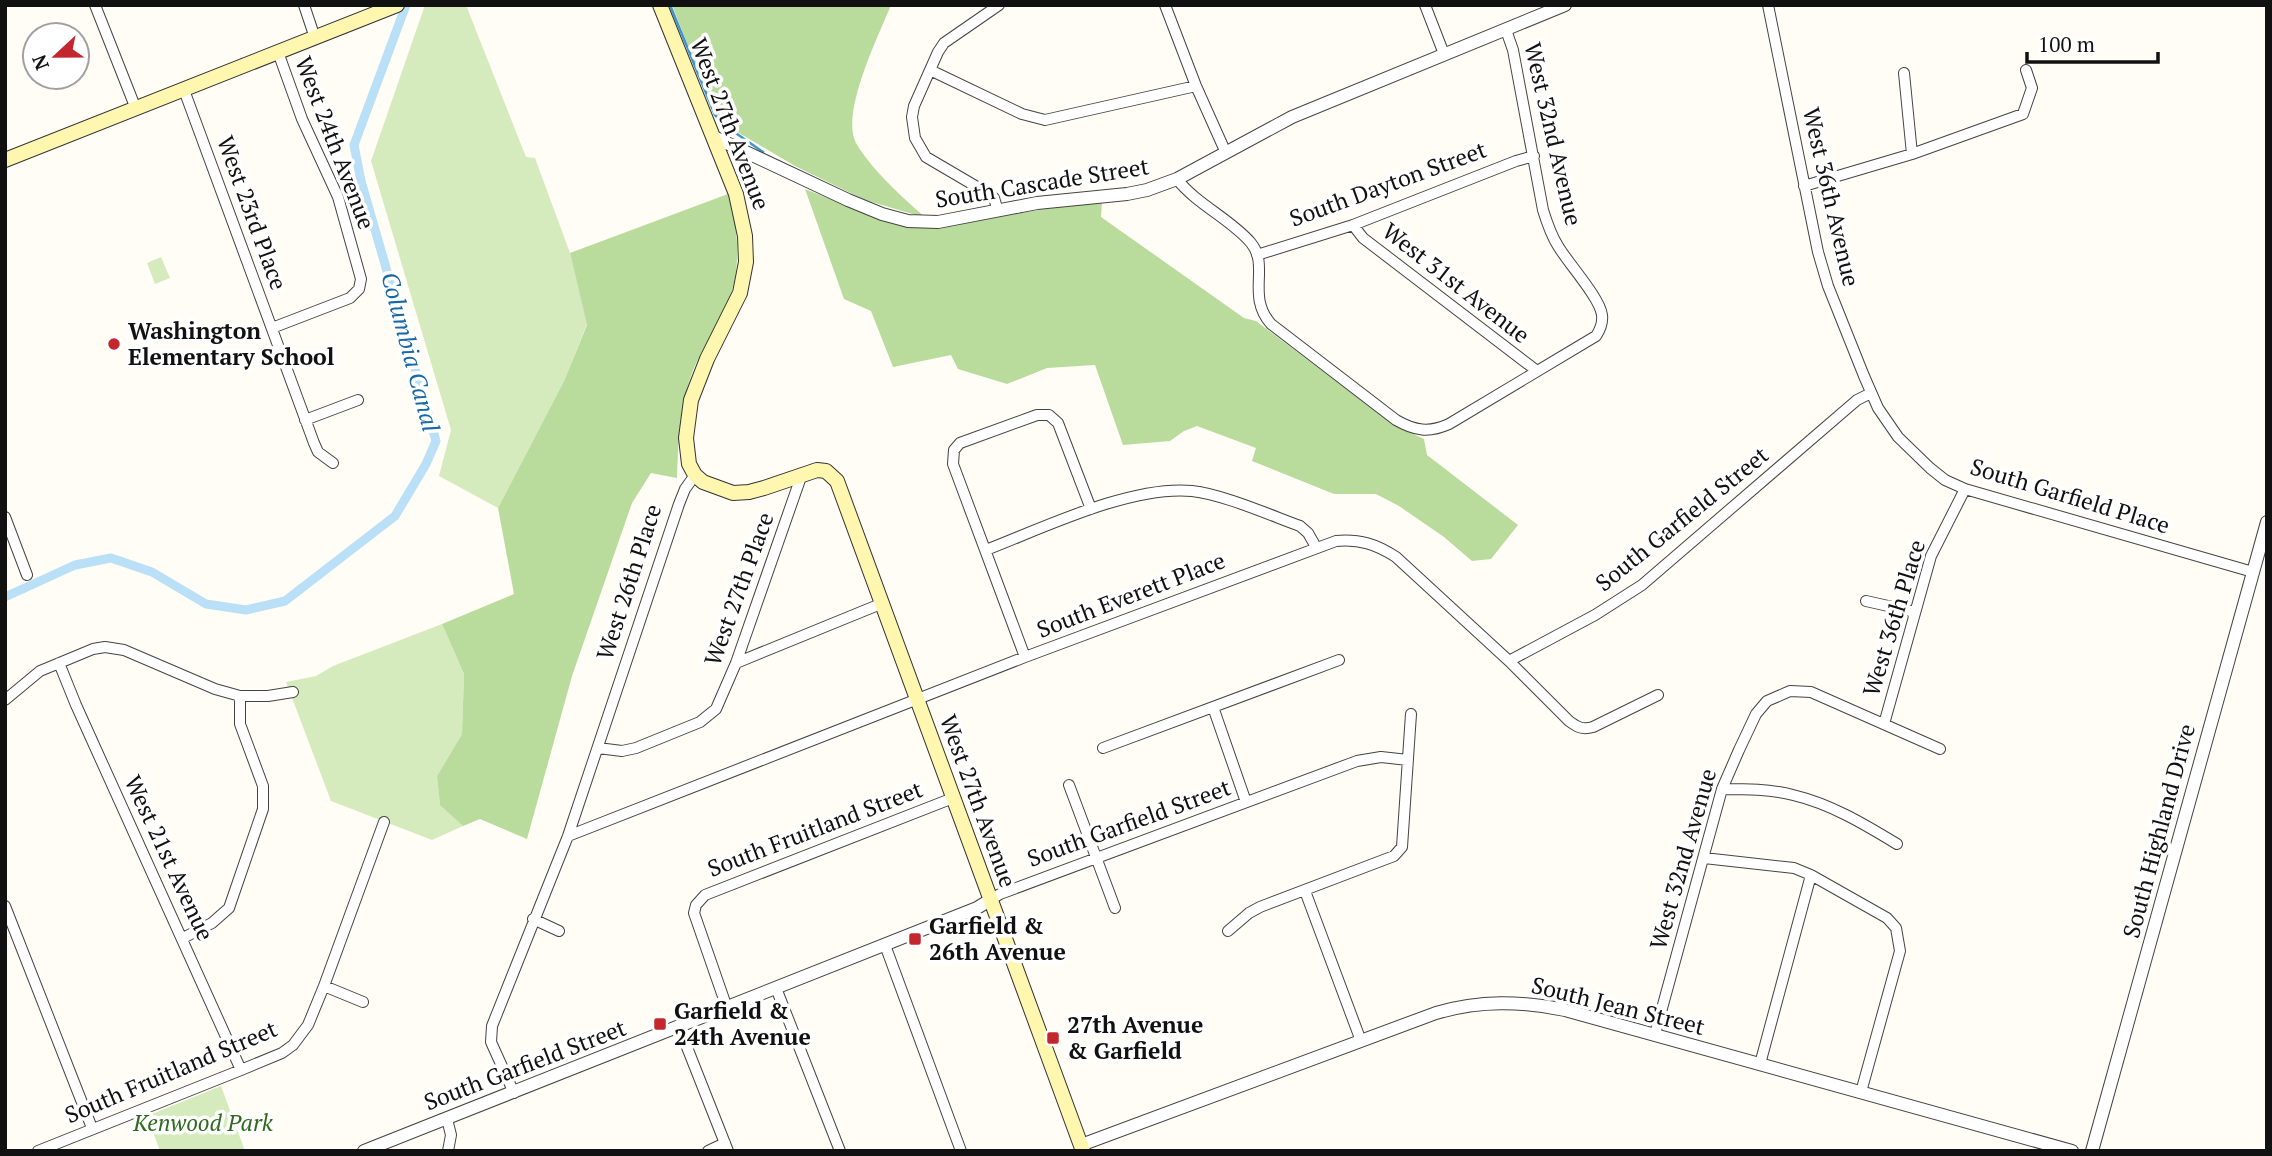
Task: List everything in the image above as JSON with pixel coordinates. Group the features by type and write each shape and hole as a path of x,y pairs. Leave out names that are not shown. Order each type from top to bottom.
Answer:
{"main road":[{"path":"5,160 397,5"},
{"name":"West 27th Avenue","path":"660,5 740,208 744,230 746,262 735,307 707,359 691,400 686,448 689,464 695,475"},
{"name":"West 27th Avenue","path":"802,474 817,470 826,471 840,487 1082,1148"},
{"path":"695,475 712,487 729,493 740,493 764,488 802,474"}],"street":[{"path":"95,5 136,109"},
{"path":"304,5 315,38"},
{"path":"998,211 994,198 936,165 920,148 912,128 912,117 938,52 951,36 999,5"},
{"path":"1165,5 1196,86 1226,153"},
{"path":"1425,5 1444,54"},
{"name":"South Cascade Street","path":"713,137 848,200 892,218 915,222 938,222 1037,203 1127,194 1177,179 1292,117 1564,5"},
{"name":"West 36th Avenue","path":"1768,5 1822,269 1871,393"},
{"name":"West 32nd Avenue","path":"1506,30 1513,50 1549,227 1559,247 1599,306 1602,319 1600,330 1595,336 1537,371"},
{"name":"West 24th Avenue","path":"272,328 350,298 359,289 361,279 338,197 302,119 278,52"},
{"path":"930,70 1022,114 1045,120 1196,86"},
{"path":"1804,186 1912,154 2023,114 2032,89 2026,70"},
{"path":"1905,73 1912,154"},
{"name":"West 23rd Place","path":"184,90 305,420 318,452 333,463"},
{"name":"South Dayton Street","path":"1257,255 1353,225 1516,160 1534,156"},
{"path":"1177,179 1251,243 1257,255 1259,302 1271,324 1409,428 1423,431 1439,429 1537,371"},
{"name":"West 31st Avenue","path":"1353,225 1363,238 1537,371"},
{"name":"South Garfield Place","path":"1871,393 1887,423 1913,454 1945,480 1965,489 2253,572"},
{"name":"South Garfield Street","path":"1509,661 1595,615 1642,585 1857,400 1871,393"},
{"path":"305,420 358,400"},
{"path":"1025,657 953,464 954,450 960,443 973,438 1037,415 1049,415 1058,423 1091,509"},
{"name":"West 27th Place","path":"598,748 622,751 636,748 700,722 710,715 722,698 736,663 802,474"},
{"name":"West 26th Place","path":"514,1093 491,1042 492,1026 568,836 679,504 689,481 695,475"},
{"name":"West 36th Place","path":"1884,724 1931,556 1965,489"},
{"path":"986,550 1091,509 1140,497 1192,491 1300,526 1308,533 1316,547"},
{"path":"5,517 27,575"},
{"name":"South Highland Drive","path":"2092,1151 2267,522"},
{"name":"South Everett Place","path":"568,836 1025,657 1336,541 1362,541 1396,556 1569,721 1584,729 1658,695"},
{"path":"1866,601 1915,612"},
{"path":"736,663 883,603"},
{"path":"5,700 40,671 93,649 115,648 215,689 240,696 268,696 293,692"},
{"path":"1103,748 1339,660"},
{"name":"West 21st Avenue","path":"59,663 241,1070"},
{"name":"West 32nd Avenue","path":"1655,1034 1722,789 1753,722 1767,701 1781,693 1801,689 1884,724"},
{"path":"183,937 212,923 229,908 263,809 263,786 240,724 240,696"},
{"path":"1213,707 1246,802"},
{"path":"1228,931 1260,907 1399,852 1402,847 1410,715"},
{"path":"1884,724 1940,749"},
{"name":"South Garfield Street","path":"364,1151 885,945 977,908 999,894 1096,857 1357,761 1381,757 1408,760"},
{"path":"1069,785 1115,908"},
{"path":"1722,789 1755,789 1793,794 1824,804 1897,844"},
{"name":"South Fruitland Street","path":"727,1008 694,913 696,905 705,894 953,798"},
{"name":"South Fruitland Street","path":"38,1151 282,1053 293,1045 308,1025 324,986 384,822"},
{"path":"1704,858 1778,865 1811,875 1886,918 1896,928 1900,951 1861,1092"},
{"path":"1760,1064 1811,875"},
{"path":"1306,891 1361,1041"},
{"path":"5,906 92,1128"},
{"path":"533,919 559,931"},
{"path":"885,945 961,1151"},
{"path":"324,986 363,1002"},
{"path":"776,988 840,1151"},
{"name":"South Jean Street","path":"1082,1148 1451,1009 1501,1002 1529,1003 1565,1010 2072,1151"},
{"path":"679,1027 726,1147 708,1151"},
{"path":"447,1119 451,1135 448,1151"}],"green space":[{"path":"425,5 466,5 526,157 535,158 570,253 587,324 564,381 498,508 439,476 451,430 371,161"},
{"path":"672,5 891,5 863,74 853,113 852,130 856,143 878,173 926,218 865,200 795,166 717,120"},
{"path":"805,189 891,223 938,228 1054,207 1102,202 1101,217 1244,318 1256,321 1394,425 1424,439 1427,455 1518,525 1491,559 1472,561 1444,537 1399,506 1376,494 1334,494 1252,461 1256,448 1197,426 1170,441 1123,445 1095,365 1047,368 1007,384 958,369 951,355 893,367 871,311 844,299"},
{"path":"728,194 735,222 735,277 727,305 689,382 681,418 677,478 651,473 632,503 572,676 527,839 480,819 463,826 440,805 437,776 462,734 464,674 442,624 514,594 498,508 564,381 587,325 570,253"},
{"path":"161,257 170,278 155,284 147,263"},
{"path":"442,624 464,674 462,734 437,776 440,804 463,826 432,840 331,801 286,682 316,676 333,666"},
{"name":"Kenwood Park","path":"221,1086 245,1151 160,1151 147,1116"}],"waterway":[{"name":"Columbia Canal","path":"5,597 75,565 111,558 152,572 206,604 246,610 285,601 395,516 426,464 436,441 361,181 354,145 406,5"},
{"path":"670,5 715,115 727,127 763,152"}],"place":[{"name":"Washington Elementary School","path":"114,344"},
{"name":"Garfield & 26th Avenue","path":"915,939"},
{"name":"Garfield & 24th Avenue","path":"660,1024"},
{"name":"27th Avenue & Garfield","path":"1053,1038"}]}
